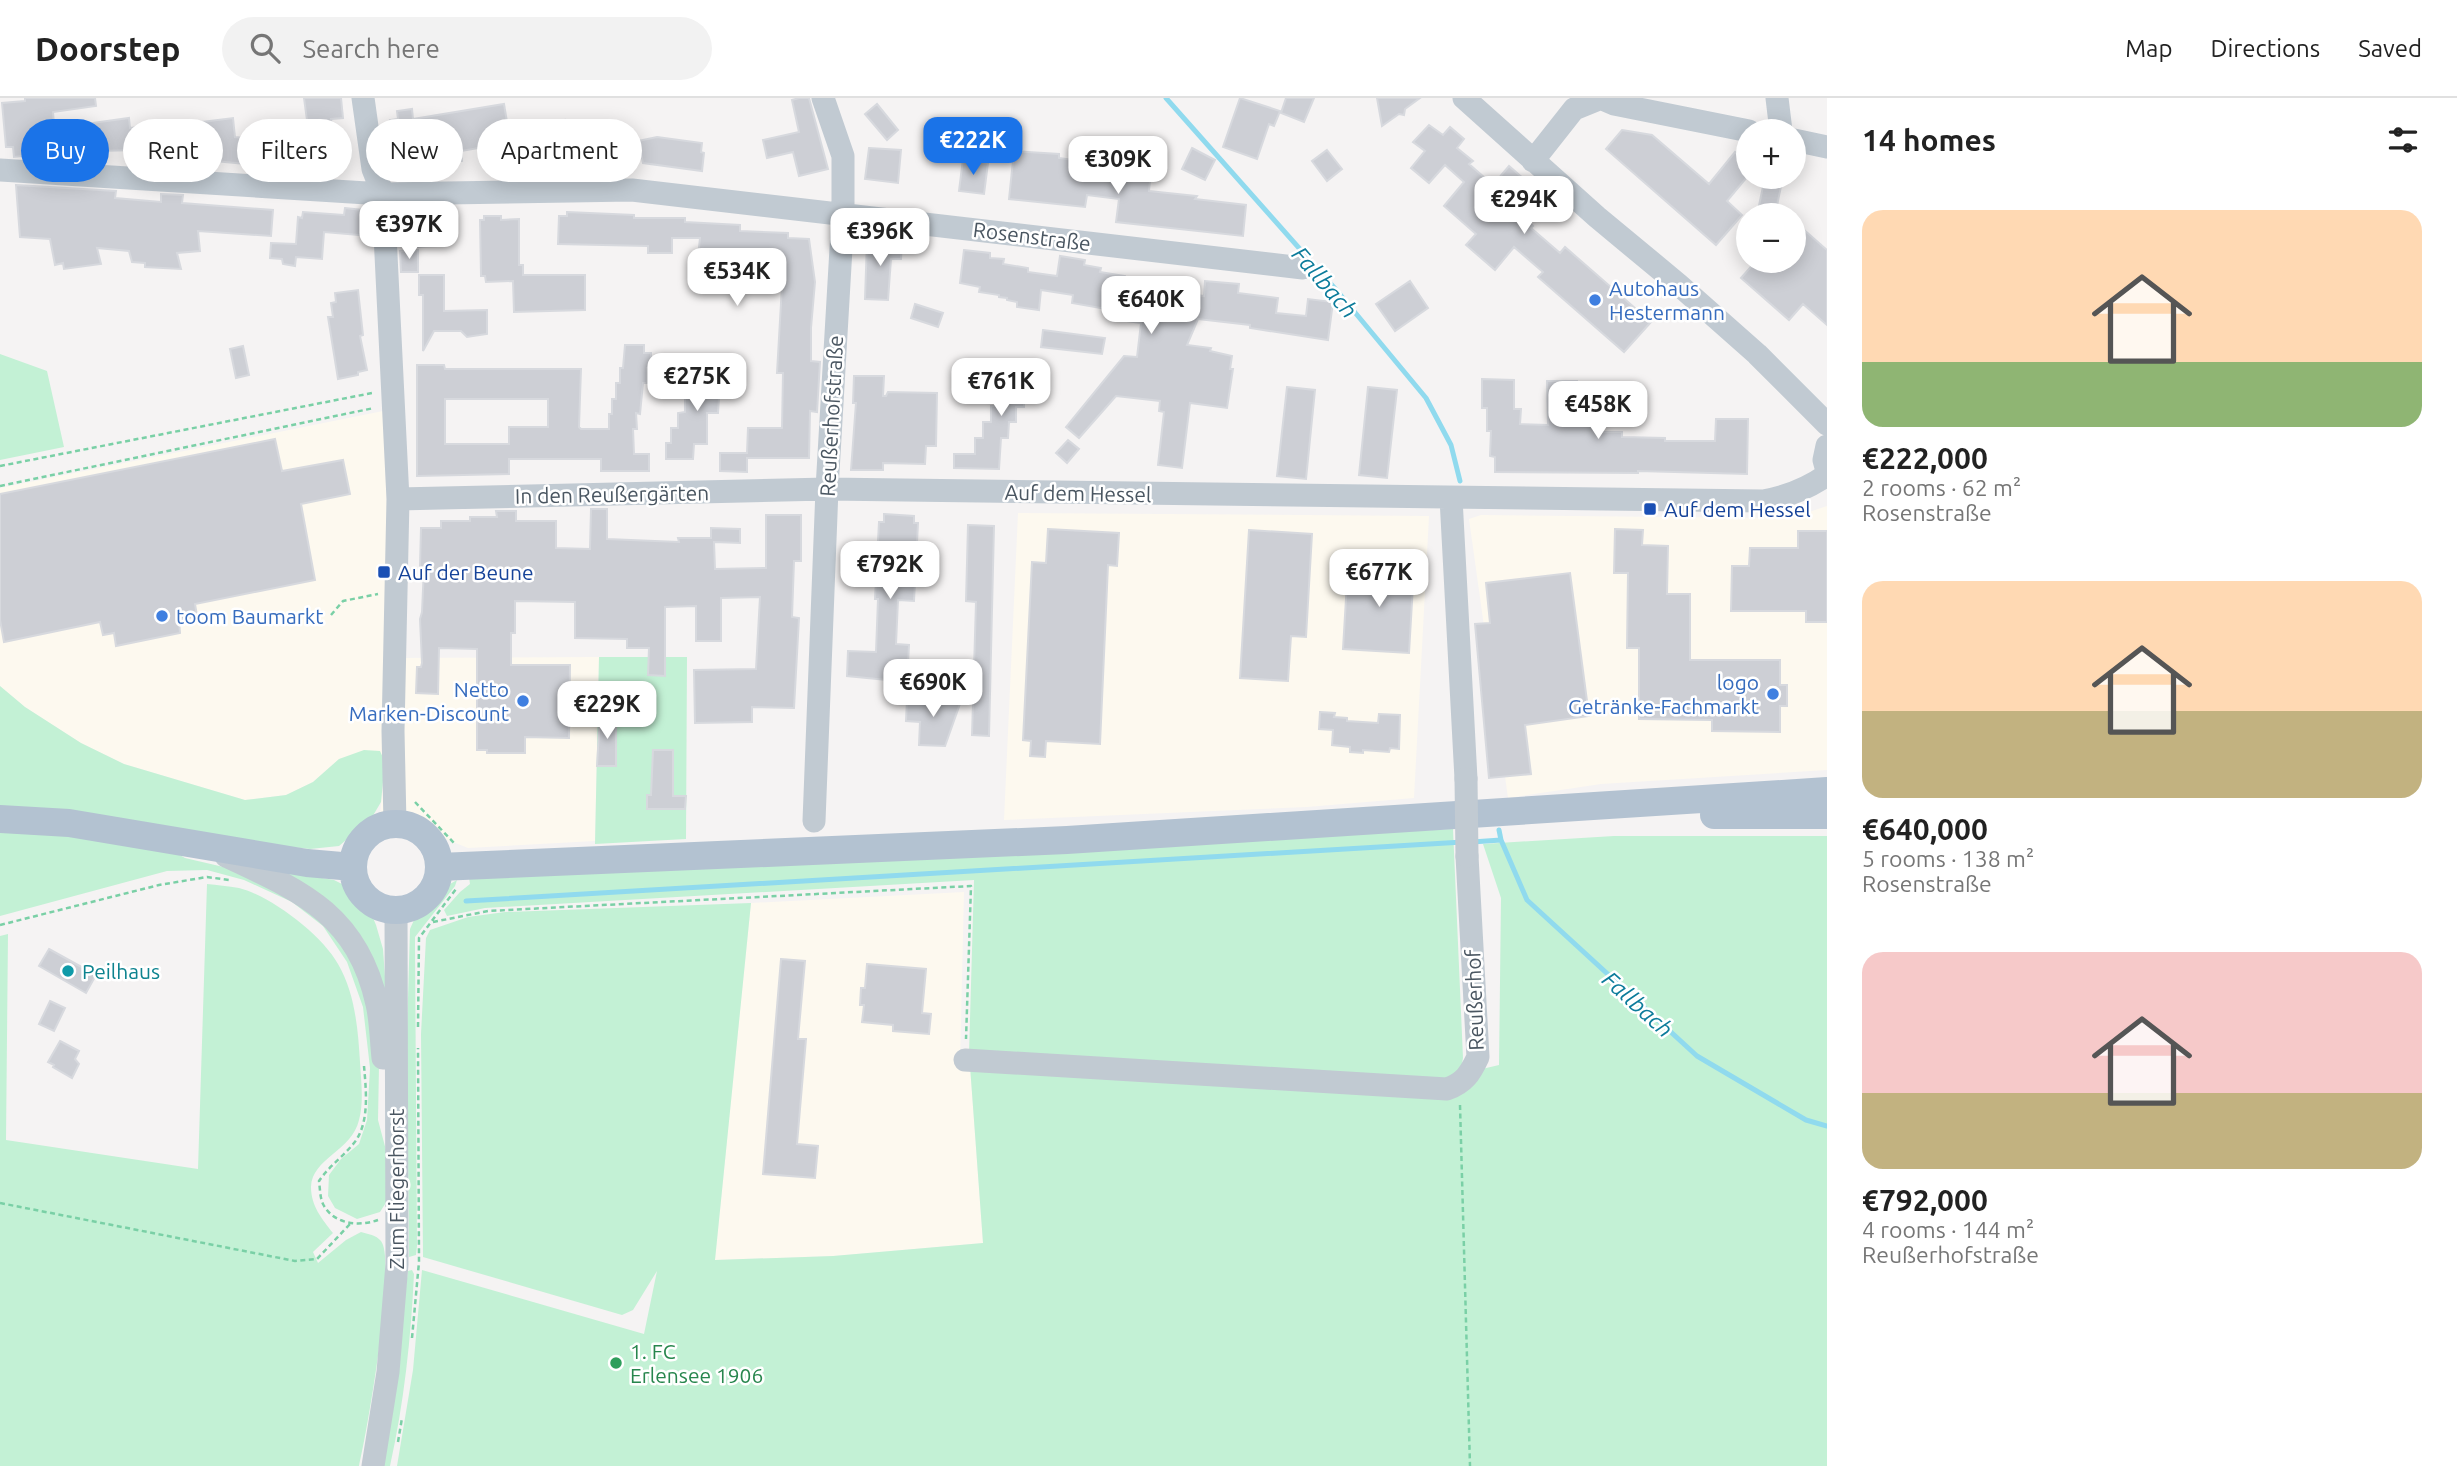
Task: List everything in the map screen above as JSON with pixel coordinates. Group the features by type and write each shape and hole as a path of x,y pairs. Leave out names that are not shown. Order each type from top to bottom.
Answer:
{"main road":[{"path":"450,867 421,831 409,825 395,824 370,832 355,854 353,867 361,892 371,901 396,910 421,902 450,867 1067,840 1827,791"},
{"path":"1510,811 1827,815"},
{"path":"0,819 69,823 307,863 353,867"}],"street":[{"path":"363,98 373,169 383,194 398,499 395,592 395,824"},
{"name":"Reußerhofstraße","path":"814,821 827,489 843,214 842,156 823,98"},
{"path":"1464,98 1757,354 1827,424"},
{"path":"1534,161 1573,109 1600,98 1614,104 1736,128"},
{"path":"1777,98 1780,119"},
{"path":"1806,143 1827,147"},
{"name":"Rosenstraße","path":"0,170 383,194 632,190 1303,268"},
{"path":"1827,446 1824,460 1827,473"},
{"name":"Auf dem Hessel","path":"827,489 1763,501 1779,499 1809,488 1827,473"},
{"name":"In den Reußergärten","path":"398,499 827,489"},
{"name":"Reußerhof","path":"1451,498 1466,779 1466,856 1478,1057 1471,1073 1460,1084"},
{"path":"205,846 295,889 332,915 359,953 377,1004 397,1140"},
{"name":"Zum Fliegerhorst","path":"373,1466 393,1317 397,1212 396,910"},
{"path":"965,1060 1447,1089 1460,1084"}],"path":[{"path":"0,466 393,396"},
{"path":"0,486 393,396"},
{"path":"331,615 343,601 395,592"},
{"path":"394,793 409,795 458,848 450,867 461,881 419,938"},
{"path":"0,925 159,885 207,877 230,881"},
{"path":"431,922 488,911 971,886 965,1060"},
{"path":"365,1065 365,1119 354,1143 330,1165 319,1181 322,1203 334,1217 350,1224 370,1223 397,1212"},
{"path":"1460,1084 1470,1466"},
{"path":"0,1203 295,1261 317,1259 350,1224"}],"shaded area":[{"path":"383,411 393,658 599,657 595,841 468,848 443,838 422,817 380,815 385,762 339,759 313,782 286,795 245,800 124,764 81,743 25,707 0,686 0,488"},
{"path":"1827,506 1827,770 1601,784 1508,798 1469,519 1481,515 1767,518 1803,514"},
{"path":"1018,513 1429,516 1414,798 1307,807 1004,820"},
{"path":"964,892 960,1064 970,1066 983,1243 833,1256 715,1260 751,903"}],"green space":[{"path":"0,354 47,371 64,447 0,460"},
{"path":"599,657 687,657 686,839 595,844"},
{"path":"0,686 25,707 81,743 124,764 245,800 286,795 313,782 339,759 364,750 380,751 385,762 381,802 371,819 339,846 310,849 241,842 0,808"},
{"path":"0,827 167,848 185,858 245,872 293,892 356,954 379,1066 378,1120 387,1154 387,1201 380,1212 357,1219 335,1208 328,1196 329,1175 341,1159 359,1144 367,1120 370,1068 363,1007 347,962 323,926 292,902 244,880 207,870 167,871 0,916"},
{"path":"1453,829 1463,1058 1460,1075 1446,1086 969,1054 974,880 485,908 447,916 444,910 470,884 469,877"},
{"path":"1614,836 1827,836 1827,1466 397,1466 413,1370 422,1270 644,1334 657,1271 633,1310 622,1315 423,1257 421,1034 426,938 430,930 468,917 505,912 751,903 715,1260 833,1256 983,1243 970,1066 1453,1094 1482,1069 1499,1065 1501,898 1483,844"},
{"path":"281,871 334,880 344,885 371,913 383,949 387,1005 380,993"},
{"path":"457,880 415,937 417,1246 416,1255 409,1257 407,1033 410,929 418,911 443,888"},
{"path":"207,884 252,892 308,929 338,964 352,999 357,1024 361,1113 349,1139 325,1161 313,1177 311,1194 321,1217 333,1233 313,1252 318,1263 346,1240 361,1232 379,1239 385,1255 379,1349 359,1466 0,1466 0,936 8,934 6,1140 198,1169"},
{"path":"412,1270 411,1322 403,1394 390,1466 383,1466 408,1271"}],"building":[{"path":"25,98 95,98 96,106 53,112 54,119 21,119 21,156 14,157 13,147 6,147 2,103 25,101"},
{"path":"304,98 341,98 343,118 307,119"},
{"path":"809,98 828,169 799,176 793,152 767,158 763,140 799,132 792,100"},
{"path":"1240,98 1280,111 1274,126 1269,124 1257,159 1223,147"},
{"path":"1286,98 1314,98 1304,122 1281,113"},
{"path":"1377,98 1420,98 1405,109 1404,115 1399,114 1382,126"},
{"path":"504,104 506,119 477,119 477,148 463,151 463,119 413,119"},
{"path":"877,104 898,130 887,140 865,114"},
{"path":"412,109 413,119 398,119 397,111"},
{"path":"129,118 123,119 123,150 109,151 109,121"},
{"path":"233,118 237,137 237,163 223,162 223,119"},
{"path":"1429,125 1443,135 1450,127 1464,139 1457,148 1473,161 1469,164 1493,185 1509,166 1547,199 1528,221 1533,226 1531,228 1560,253 1565,247 1651,322 1624,352 1538,277 1543,272 1514,247 1495,270 1466,245 1476,234 1444,206 1464,182 1445,165 1429,183 1411,168 1425,151 1413,142"},
{"path":"1622,130 1652,135 1709,184 1735,152 1737,189 1727,201 1736,209 1736,222 1716,245 1606,149"},
{"path":"657,137 702,143 702,171 643,163 642,140"},
{"path":"869,148 901,150 898,183 865,179"},
{"path":"1192,148 1215,160 1205,180 1182,169"},
{"path":"1327,150 1342,169 1327,181 1312,161"},
{"path":"1014,151 1059,154 1059,158 1095,163 1093,176 1150,181 1149,191 1246,205 1243,236 1116,222 1119,199 1087,195 1085,207 1009,199"},
{"path":"963,159 988,163 984,194 959,191"},
{"path":"16,185 116,191 115,198 161,202 161,194 183,195 182,203 273,210 271,236 198,231 200,251 177,253 181,269 145,267 145,263 132,262 129,251 97,248 101,264 64,269 63,263 55,265 50,239 20,237"},
{"path":"1762,189 1780,189 1778,203 1760,203"},
{"path":"345,208 363,210 370,215 370,236 324,232 322,259 296,257 295,266 283,264 282,259 270,258 271,243 296,244 298,217 302,218 303,212 344,215"},
{"path":"567,212 634,215 634,218 685,218 685,222 740,225 740,231 788,233 788,238 809,239 815,282 811,361 820,362 817,412 810,411 809,458 747,458 747,472 720,471 720,453 747,453 748,428 782,428 783,373 777,373 783,268 706,259 698,256 700,238 672,238 672,253 648,253 648,246 558,244 559,216 567,216"},
{"path":"484,216 501,216 501,220 519,219 519,265 523,265 523,275 585,275 585,310 514,312 513,281 486,282 485,276 481,276 480,220 484,220"},
{"path":"417,221 436,221 437,246 417,247"},
{"path":"1806,232 1827,250 1827,325 1803,304 1789,320 1741,278 1745,273 1806,273"},
{"path":"867,241 902,243 901,259 891,259 888,300 865,299"},
{"path":"418,250 418,272 401,272 400,251"},
{"path":"964,250 990,253 990,258 1004,259 1003,264 1028,268 1028,272 1057,276 1060,256 1085,260 1084,265 1101,268 1100,272 1125,276 1125,280 1139,282 1138,287 1204,296 1205,281 1239,284 1238,293 1278,298 1276,313 1306,316 1308,299 1333,302 1328,340 1250,328 1250,325 1198,319 1187,345 1211,348 1210,351 1232,356 1230,369 1233,369 1227,408 1190,403 1182,468 1158,465 1164,412 1159,411 1160,401 1116,396 1079,438 1066,427 1124,356 1137,357 1141,323 1111,319 1112,310 1072,303 1073,295 1041,290 1039,310 1017,307 1017,302 1007,298 979,292 980,287 960,283"},
{"path":"419,275 444,275 444,311 487,310 487,334 467,337 461,331 434,331 423,351 423,295 419,295"},
{"path":"1410,281 1428,308 1395,331 1376,304"},
{"path":"358,290 363,335 360,336 367,370 358,372 358,375 338,379 328,317 333,317 331,303 336,302 335,293"},
{"path":"915,304 943,313 938,327 911,318"},
{"path":"1043,330 1105,338 1102,354 1041,347"},
{"path":"625,345 644,345 644,353 651,353 651,368 647,368 647,383 643,383 640,414 636,413 637,429 633,429 634,454 649,454 649,471 601,471 601,459 509,459 509,474 417,476 417,365 444,365 445,369 581,369 581,429 609,429 612,399 616,399 616,383 620,383 620,368 623,368","holes":["445,399 548,399 548,427 509,427 509,444 445,444"]},
{"path":"243,346 249,375 236,378 230,349"},
{"path":"1014,359 1041,360 1041,375 1033,374 1033,391 1024,391 1024,407 1016,407 1016,422 1009,422 1008,438 1001,438 999,469 954,468 954,454 975,454 975,438 983,438 983,422 991,422 991,406 998,406 999,391 1007,391 1007,374 1014,374"},
{"path":"697,365 726,366 726,382 720,382 718,413 707,413 707,444 694,444 693,459 666,459 666,443 671,443 671,428 678,428 678,413 685,412 685,397 690,397 691,382 697,382"},
{"path":"854,376 884,376 883,396 888,392 937,393 936,446 926,446 925,464 883,463 883,470 851,470 856,403 853,403"},
{"path":"1482,379 1514,380 1514,409 1521,409 1520,424 1548,425 1547,381 1577,381 1578,420 1595,420 1595,432 1622,432 1622,437 1665,438 1665,441 1715,441 1716,419 1748,419 1747,474 1638,471 1495,472 1495,457 1490,456 1491,431 1487,431 1487,408 1482,408"},
{"path":"1287,387 1315,390 1306,479 1277,476"},
{"path":"1368,387 1397,390 1387,478 1359,475"},
{"path":"275,439 282,471 343,460 350,494 301,504 315,580 195,604 197,616 179,620 180,633 116,646 114,633 103,635 100,622 4,642 0,620 0,494"},
{"path":"1068,440 1079,449 1067,463 1056,453"},
{"path":"591,509 607,509 607,539 679,542 678,538 711,538 711,528 740,529 740,543 714,542 715,569 766,568 766,515 801,515 801,561 794,561 792,617 799,618 794,708 752,707 752,722 695,723 694,670 756,669 760,597 721,598 721,641 696,641 696,606 665,607 665,676 648,675 649,648 627,648 627,639 575,638 575,602 515,601 511,665 570,665 569,738 525,737 525,753 487,753 487,750 477,750 477,649 439,648 438,694 416,693 417,667 421,667 422,663 420,619 424,567 420,567 421,528 441,528 441,521 497,517 496,511 516,511 516,521 556,521 556,548 590,549"},
{"path":"884,514 914,516 914,523 918,523 914,601 898,600 896,644 909,645 907,682 847,676 848,651 876,652 878,599 875,599 879,522 884,522"},
{"path":"968,525 994,526 989,736 972,735 976,602 966,601"},
{"path":"1048,529 1119,533 1117,566 1108,565 1100,744 1046,741 1045,757 1030,756 1031,741 1023,740 1032,562 1046,563"},
{"path":"1615,529 1643,530 1642,545 1668,546 1667,594 1690,594 1690,660 1780,660 1780,685 1787,685 1787,706 1780,706 1780,732 1712,731 1712,720 1639,719 1639,648 1627,648 1628,573 1614,573"},
{"path":"1249,530 1312,534 1306,637 1291,636 1288,681 1240,678"},
{"path":"1798,531 1827,531 1827,622 1806,622 1806,611 1731,611 1732,566 1749,566 1750,548 1798,548"},
{"path":"1348,565 1414,568 1409,653 1343,649"},
{"path":"1570,573 1589,716 1525,725 1531,774 1489,778 1475,624 1490,623 1486,583"},
{"path":"907,699 961,701 945,746 919,745 920,722 906,721"},
{"path":"1320,712 1335,713 1334,717 1347,718 1347,721 1378,723 1379,714 1400,715 1399,749 1390,748 1389,752 1363,750 1363,753 1350,752 1350,747 1332,745 1333,730 1319,729"},
{"path":"600,715 616,715 616,766 597,766"},
{"path":"653,750 673,750 673,796 686,796 685,809 647,809 647,795 651,795"},
{"name":"Peilhaus","path":"49,949 96,975 86,993 39,966"},
{"path":"781,959 805,961 798,1039 806,1039 797,1144 818,1146 815,1178 763,1174"},
{"path":"867,964 926,969 922,1013 931,1014 929,1034 893,1031 893,1025 862,1022 864,1005 860,1005 861,988 865,988"},
{"path":"50,1001 65,1008 54,1031 39,1024"},
{"path":"60,1041 79,1051 75,1059 79,1064 72,1078 48,1062"}],"waterway":[{"name":"Fallbach","path":"1166,98 1338,292 1426,398 1451,445 1460,481"},
{"name":"Fallbach","path":"1499,830 1527,900 1697,1056 1806,1120 1827,1126"},
{"path":"1472,842 1501,840"},
{"path":"466,901 1463,842"}],"place":[{"name":"Autohaus Hestermann","path":"1595,300"},
{"name":"Auf dem Hessel","path":"1650,509"},
{"name":"Auf der Beune","path":"384,572"},
{"name":"toom Baumarkt","path":"162,616"},
{"name":"logo Getränke-Fachmarkt","path":"1773,694"},
{"name":"Netto Marken-Discount","path":"523,701"},
{"name":"Peilhaus","path":"68,971"},
{"name":"1. FC Erlensee 1906","path":"616,1363"}]}
